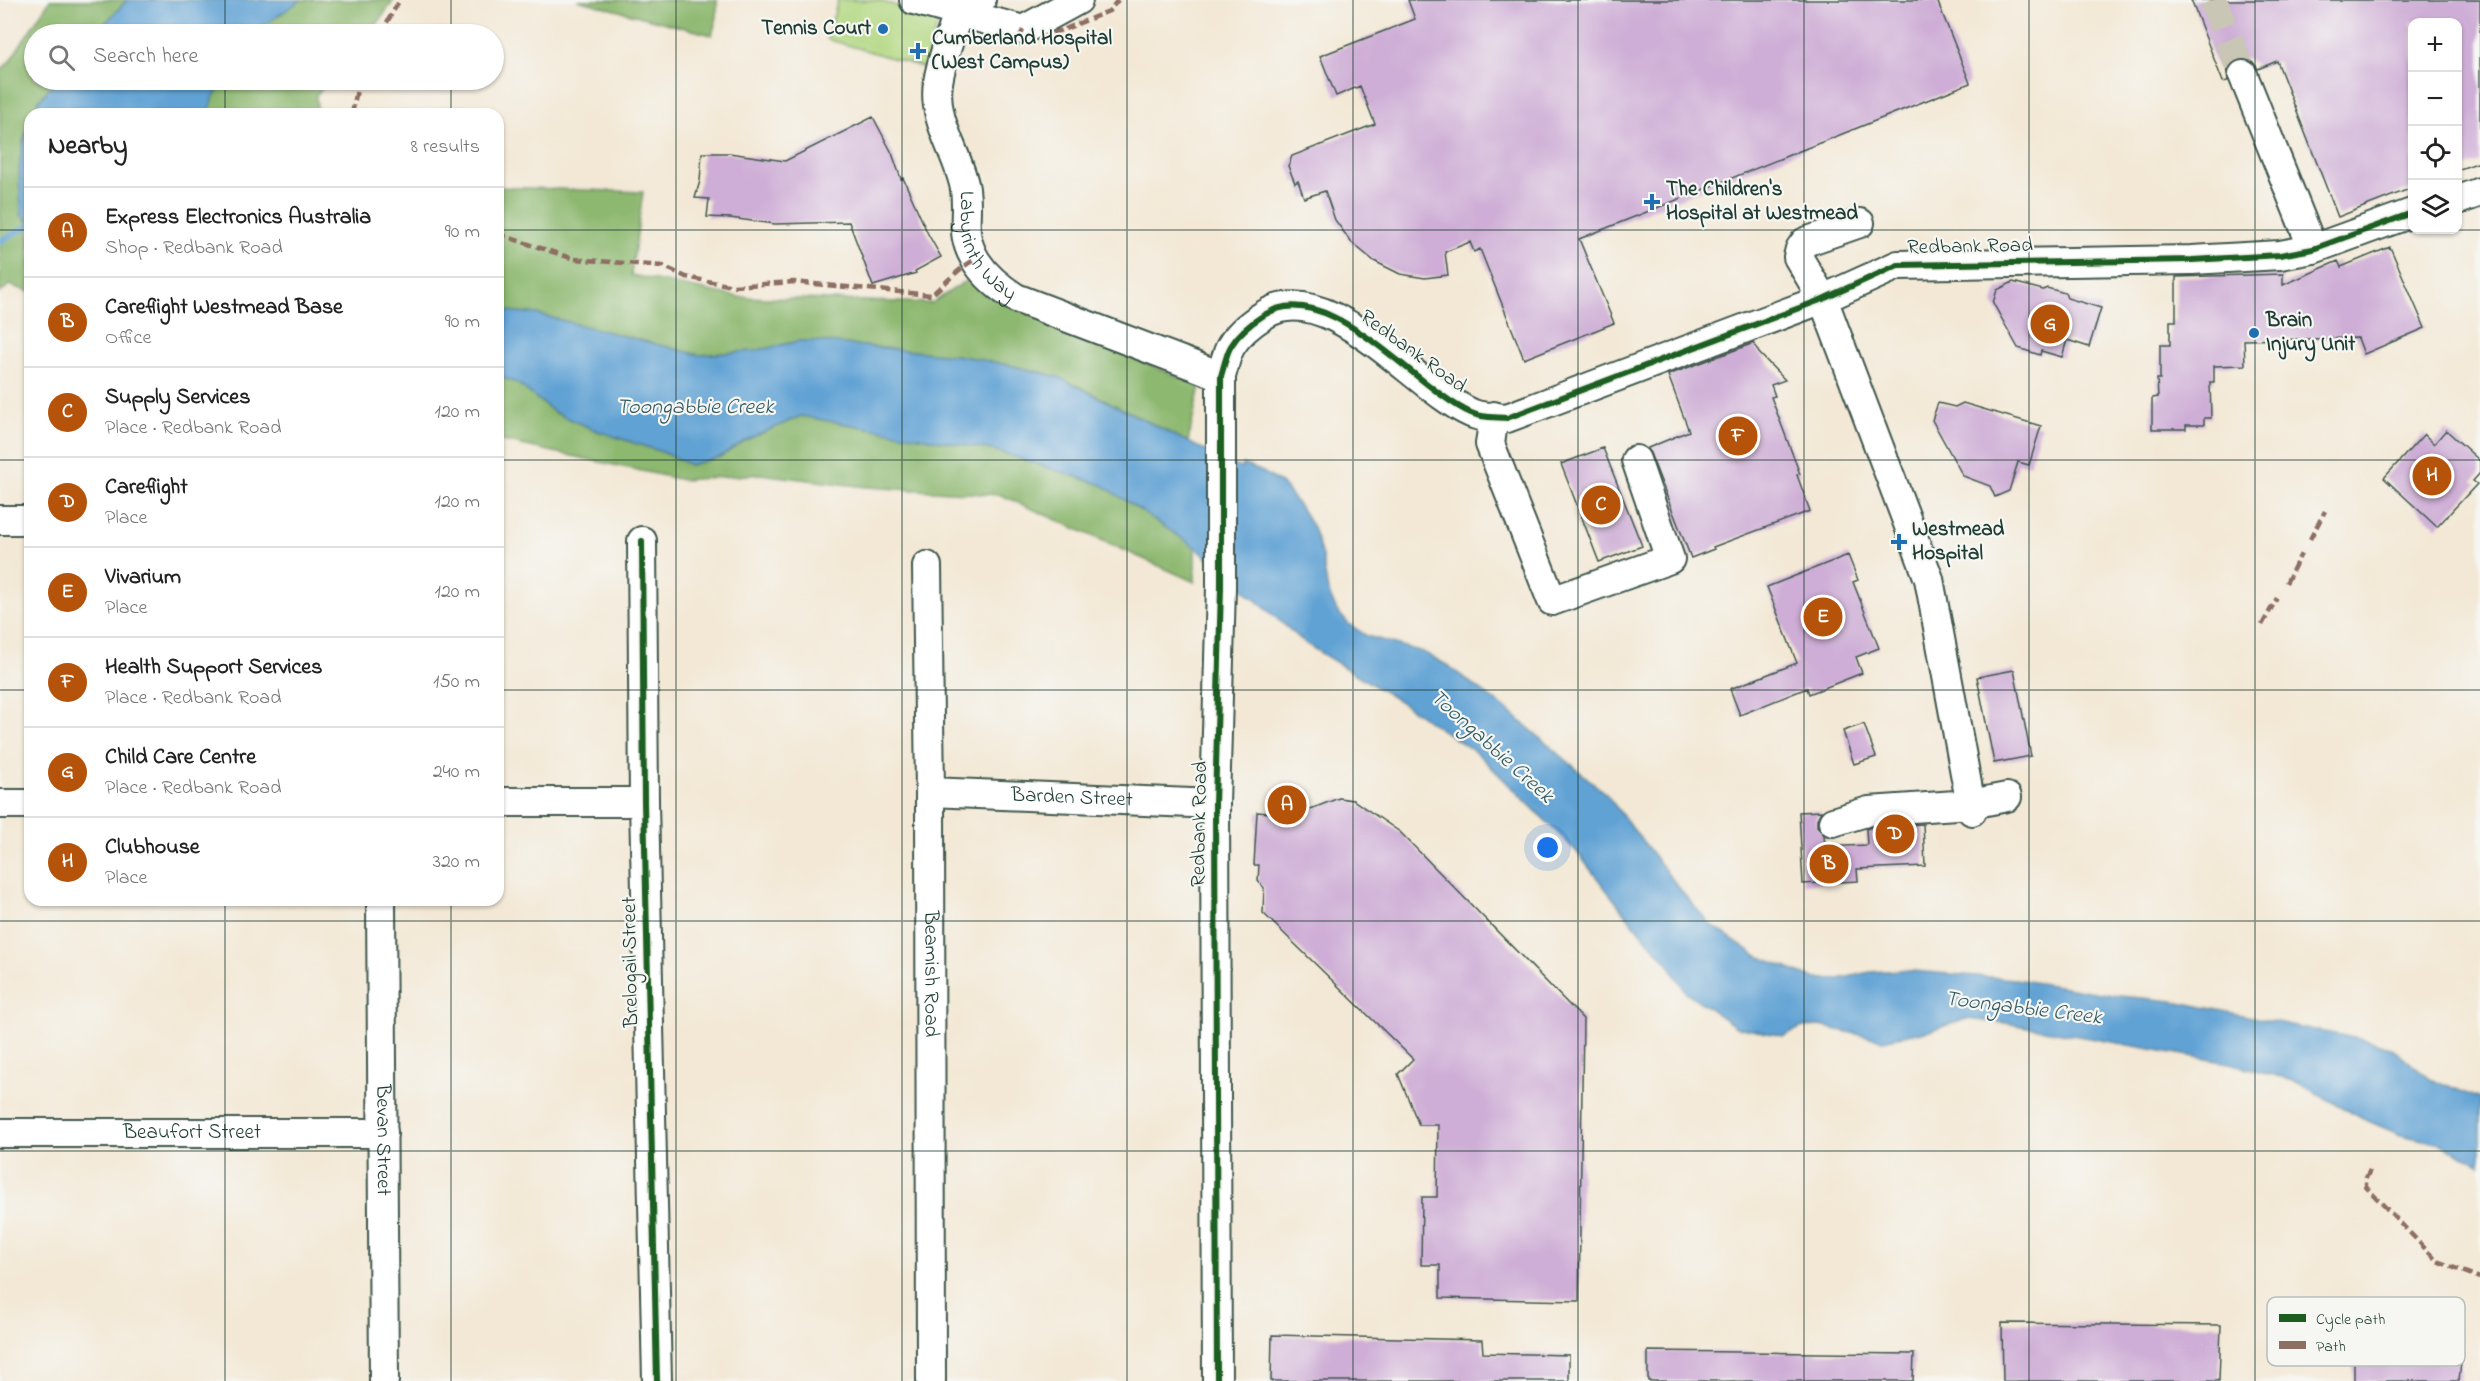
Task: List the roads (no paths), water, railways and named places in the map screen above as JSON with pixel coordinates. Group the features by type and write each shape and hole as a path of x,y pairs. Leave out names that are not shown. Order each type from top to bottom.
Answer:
{"street":[{"path":"914,0 969,6 1023,30 1078,0"},
{"name":"Labyrinth Way","path":"969,6 937,85 945,136 957,162 965,190 964,232 975,260 987,277 1016,298 1221,376"},
{"path":"2243,75 2313,249"},
{"path":"2462,198 2480,192"},
{"name":"Redbank Road","path":"1217,1381 1215,804 1221,587 1221,376 1231,346 1254,322 1272,309 1299,305 1333,315 1366,336 1442,396 1457,405 1473,414 1507,418 1822,299 1898,265 2123,272 2280,255 2313,249 2408,214"},
{"path":"1860,223 1813,237 1805,242 1798,257 1822,299 1929,579 1971,807"},
{"path":"1494,416 1490,444 1552,601 1670,559 1636,460"},
{"path":"0,519 24,520"},
{"name":"Brelogail Street","path":"642,541 644,802 657,1381"},
{"name":"Beamish Road","path":"927,566 930,792 931,1381"},
{"name":"Barden Street","path":"930,792 1215,804"},
{"path":"1833,822 1869,811 1971,807 2007,797"},
{"path":"504,802 644,802"},
{"path":"0,804 24,804"},
{"name":"Bevan Street","path":"381,906 384,1381"},
{"name":"Beaufort Street","path":"0,1133 383,1133"}],"water":[{"path":"127,0 301,0 266,24 104,24"},
{"path":"48,90 218,90 210,108 36,108 39,100"},
{"path":"24,140 24,218 19,180"},
{"name":"Toongabbie Creek","path":"504,311 537,314 699,355 754,351 799,341 814,341 962,356 1058,377 1242,469 1243,464 1263,472 1282,484 1313,527 1322,556 1328,591 1337,611 1349,624 1367,636 1423,652 1447,665 1510,712 1606,794 1709,923 1756,955 1814,979 1839,979 1870,972 1900,970 2015,979 2120,996 2174,1001 2374,1042 2391,1048 2432,1079 2480,1099 2480,1164 2441,1144 2401,1135 2363,1119 2293,1080 2229,1063 2005,1023 1966,1019 1935,1029 1883,1040 1820,1026 1803,1027 1783,1036 1736,1027 1686,992 1667,962 1630,920 1576,851 1478,754 1396,699 1306,644 1195,547 1102,485 993,450 801,416 746,440 720,457 690,465 665,453 595,430 554,412 517,383 504,378"}],"waterway":[{"path":"0,241 24,228"}],"tunnel":[{"path":"2213,0 2243,75"}],"place":[{"name":"Tennis Court","path":"883,29"},
{"name":"Cumberland Hospital (West Campus)","path":"918,51"},
{"name":"The Children's Hospital at Westmead","path":"1652,202"},
{"name":"Child Care Centre","path":"2050,324"},
{"name":"Brain Injury Unit","path":"2254,333"},
{"name":"Health Support Services","path":"1738,436"},
{"name":"Clubhouse","path":"2432,476"},
{"name":"Supply Services","path":"1601,505"},
{"name":"Westmead Hospital","path":"1899,542"},
{"name":"Vivarium","path":"1823,617"},
{"name":"Express Electronics Australia","path":"1287,805"},
{"name":"Careflight","path":"1895,834"},
{"name":"Careflight Westmead Base","path":"1829,864"}]}
